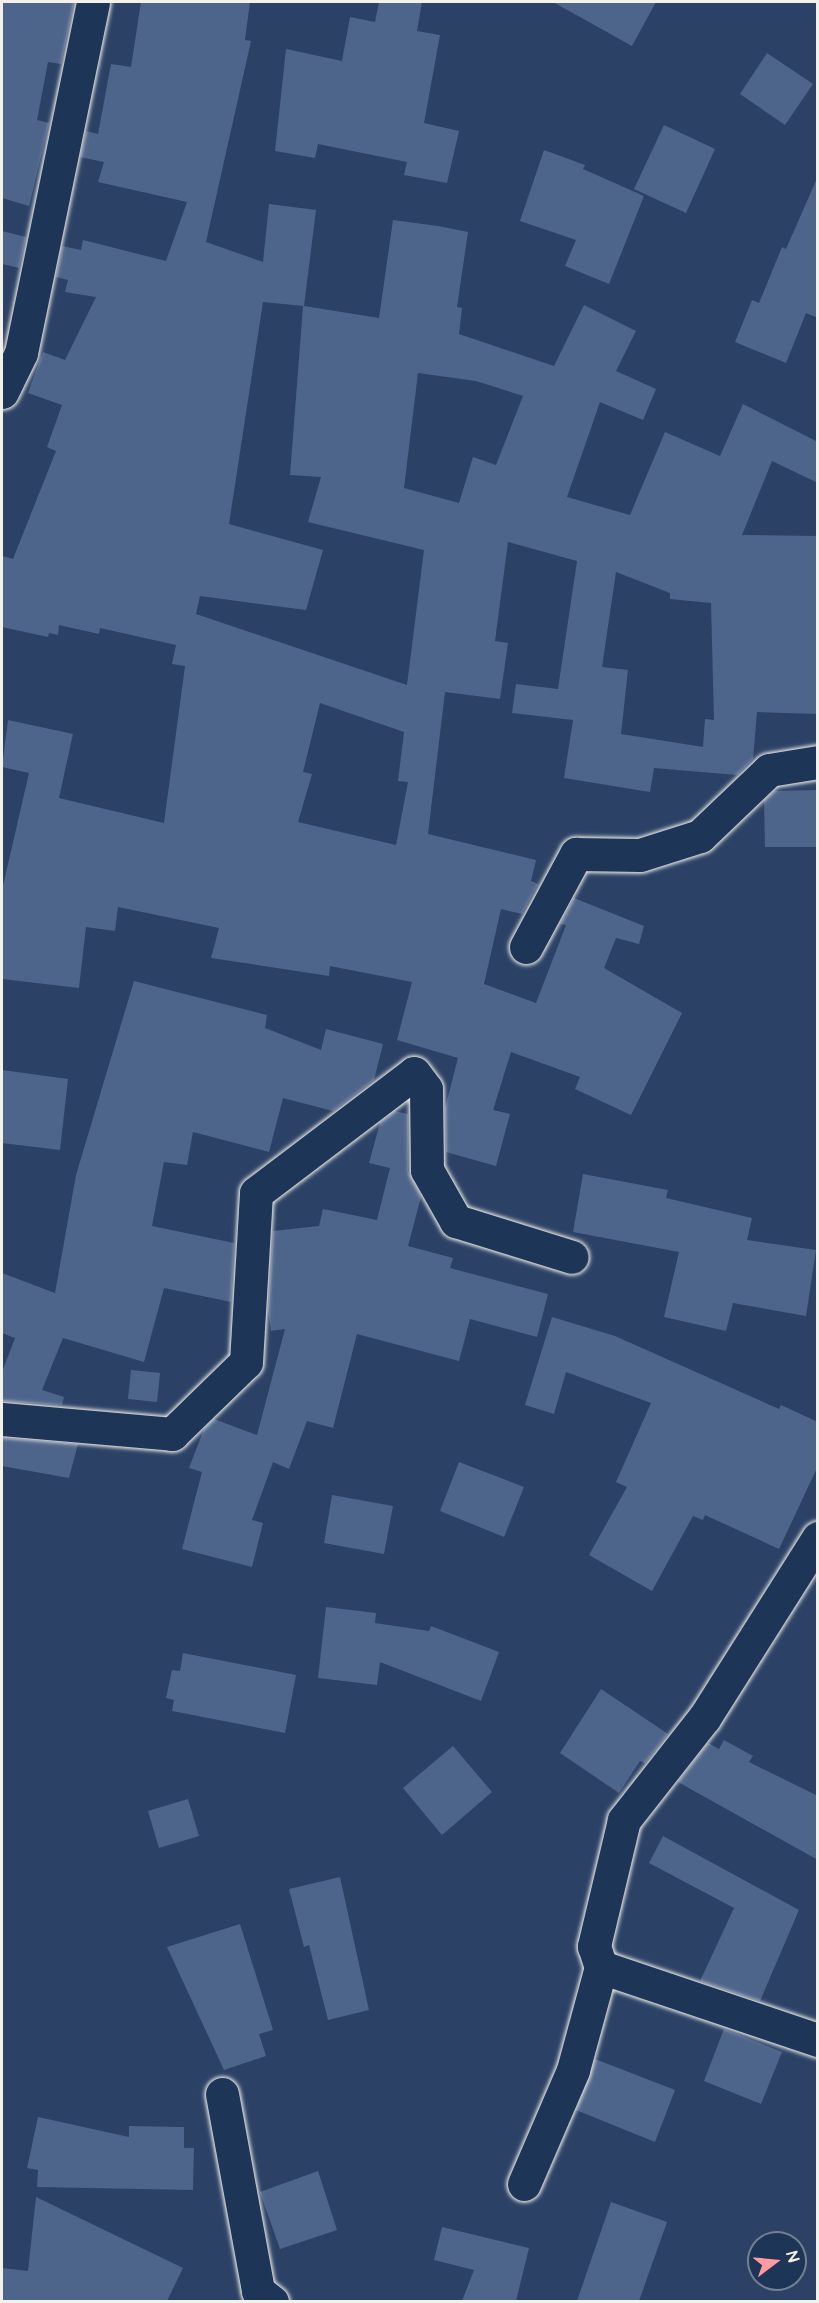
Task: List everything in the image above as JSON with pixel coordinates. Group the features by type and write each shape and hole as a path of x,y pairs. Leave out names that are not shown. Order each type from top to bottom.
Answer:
{"street":[{"path":"2,393 21,353 93,2"},
{"path":"526,947 576,854 640,855 700,836 770,770 818,762"},
{"path":"2,1419 172,1434 246,1362 256,1193 414,1073 426,1089 427,1170 456,1221 573,1257"},
{"path":"524,2184 573,2070 601,1967 594,1946 624,1820 704,1718 818,1538"},
{"path":"601,1967 818,2040"},
{"path":"222,2094 258,2291 272,2301"}],"building":[{"path":"2,2 74,2 61,64 48,62 37,120 49,123 29,206 2,198"},
{"path":"141,2 250,2 245,40 251,41 206,242 263,262 269,204 316,210 304,306 379,318 393,220 468,232 457,307 462,308 459,334 554,366 584,305 636,331 616,371 656,389 643,420 600,402 567,497 630,515 665,432 720,456 743,404 818,442 818,483 772,461 742,535 818,536 818,714 757,712 753,759 737,775 654,768 650,792 564,778 573,720 512,713 516,684 558,689 577,561 508,542 495,641 508,643 500,699 445,692 428,834 536,860 531,881 538,884 522,914 501,909 484,984 536,1003 566,925 560,924 574,898 644,926 639,944 616,938 604,968 682,1013 631,1115 575,1089 580,1077 511,1052 493,1110 510,1114 496,1166 446,1152 445,1108 458,1058 397,1040 412,982 330,966 329,976 211,958 219,928 118,907 115,931 86,927 79,988 2,979 2,890 29,773 2,767 8,720 73,734 59,798 164,823 185,666 172,664 176,645 100,628 99,634 59,625 58,635 49,633 48,637 2,627 2,556 13,559 56,451 47,447 62,405 28,393 43,352 65,360 96,297 65,292 68,280 56,277 62,246 81,250 83,240 166,261 187,202 98,182 104,162 80,157 86,131 98,134 111,64 131,67","holes":["263,302 303,306 290,475 321,477 308,522 424,550 407,685 196,614 200,596 306,610 323,550 229,524","418,373 476,381 523,396 496,465 473,457 459,503 404,488","616,572 670,593 670,599 711,603 714,720 705,719 703,747 621,734 628,670 602,667","320,703 404,732 398,781 408,782 396,845 298,822 312,774 303,772"]},
{"path":"379,2 422,2 417,31 440,35 424,123 459,131 447,183 404,175 407,162 318,144 315,158 275,151 286,49 342,61 350,17 375,22"},
{"path":"553,2 656,2 632,46"},
{"path":"767,53 813,84 785,125 740,94"},
{"path":"664,125 715,149 686,213 634,189"},
{"path":"544,150 585,165 583,169 644,196 609,284 565,266 576,240 520,221"},
{"path":"818,176 818,318 806,313 786,363 735,342 752,300 759,303 782,247 786,249"},
{"path":"2,231 26,237 19,268 2,264"},
{"path":"818,790 818,847 765,847 764,800 774,791"},
{"path":"134,981 267,1015 265,1028 321,1050 326,1029 383,1044 374,1080 333,1111 283,1098 269,1152 193,1132 187,1165 164,1162 152,1226 234,1243 231,1302 164,1288 144,1362 63,1338 42,1390 64,1397 62,1405 2,1401 2,1372 15,1338 2,1333 2,1273 55,1293 76,1175"},
{"path":"2,1070 68,1079 60,1150 2,1143"},
{"path":"394,1111 408,1114 408,1171 421,1197 408,1246 453,1258 450,1268 548,1294 537,1337 470,1319 459,1361 357,1334 333,1428 307,1421 289,1469 273,1462 252,1520 263,1523 252,1567 182,1549 202,1472 189,1468 204,1429 214,1419 257,1435 285,1329 271,1331 268,1310 273,1231 319,1226 323,1209 377,1220 390,1168 369,1163 380,1123"},
{"path":"583,1174 668,1190 666,1198 752,1218 747,1240 816,1250 806,1316 733,1303 726,1331 664,1317 679,1252 573,1232"},
{"path":"552,1317 615,1336 779,1409 781,1405 818,1422 818,1466 779,1549 705,1515 703,1520 693,1516 652,1591 589,1555 627,1487 616,1482 651,1403 566,1372 554,1414 525,1405"},
{"path":"131,1370 160,1373 157,1402 128,1399"},
{"path":"2,1438 78,1444 69,1478 2,1466"},
{"path":"459,1462 524,1487 504,1537 440,1511"},
{"path":"332,1495 393,1506 384,1554 324,1543"},
{"path":"326,1607 376,1613 375,1623 429,1631 431,1626 499,1652 481,1701 380,1662 377,1685 318,1678"},
{"path":"183,1653 296,1675 285,1733 172,1711 174,1700 166,1698 172,1670 180,1671"},
{"path":"601,1689 668,1734 645,1763 640,1761 619,1793 560,1753"},
{"path":"724,1740 753,1756 749,1762 818,1796 818,1860 678,1782 708,1743 719,1749"},
{"path":"453,1746 492,1792 442,1835 403,1788"},
{"path":"188,1799 199,1836 159,1848 148,1811"},
{"path":"663,1836 799,1910 760,2001 700,1981 734,1908 649,1863"},
{"path":"340,1877 369,2010 328,2020 309,1945 304,1947 289,1889"},
{"path":"240,1924 273,2030 259,2034 266,2056 224,2070 167,1947"},
{"path":"724,2029 782,2052 761,2104 704,2081"},
{"path":"595,2059 675,2090 655,2142 576,2110"},
{"path":"38,2117 129,2137 129,2126 184,2127 184,2148 194,2148 193,2190 37,2187 38,2170 27,2168"},
{"path":"318,2171 337,2230 280,2249 260,2192"},
{"path":"36,2197 183,2268 167,2301 2,2301 2,2268 28,2271"},
{"path":"611,2202 667,2222 639,2301 577,2301"},
{"path":"442,2227 529,2248 516,2301 462,2301 474,2270 434,2260"}]}
